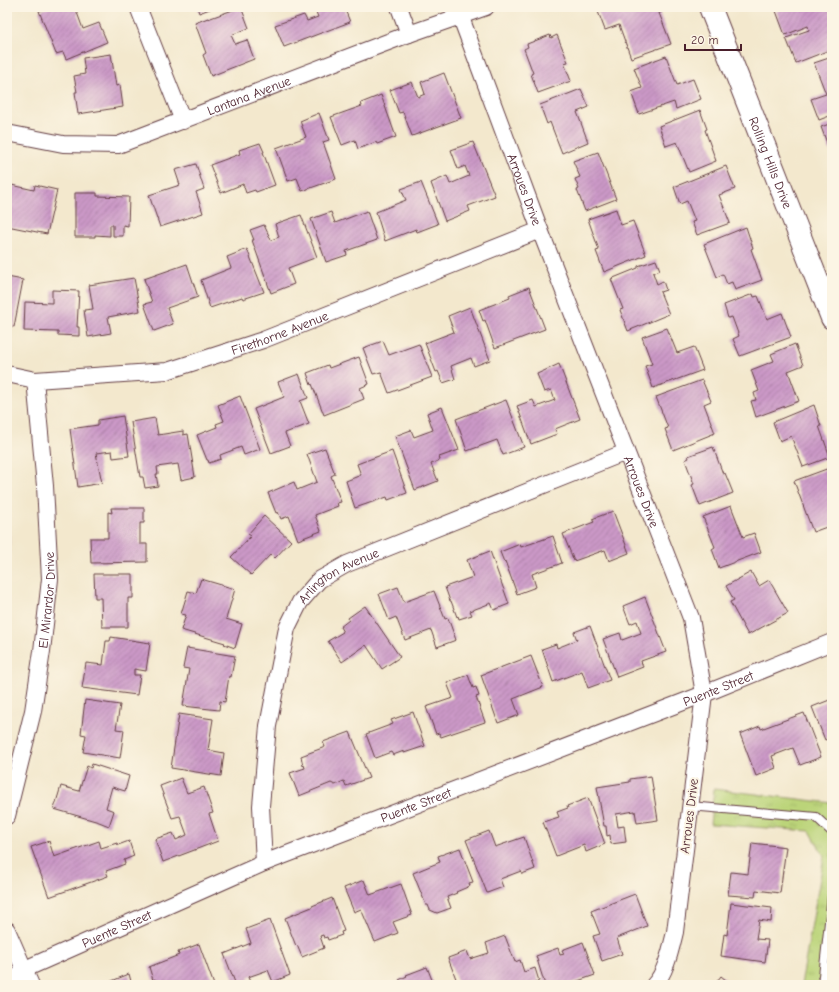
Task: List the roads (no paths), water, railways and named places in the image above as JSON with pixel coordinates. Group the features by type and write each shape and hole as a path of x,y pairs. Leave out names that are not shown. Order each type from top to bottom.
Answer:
{"street":[{"path":"138,7 183,121"},
{"path":"399,7 409,34"},
{"name":"Lantana Avenue","path":"7,133 63,144 118,145 409,34 486,7"},
{"name":"Rolling Hills Drive","path":"710,7 832,318"},
{"name":"Arroues Drive","path":"460,15 540,230 691,618 704,694 675,932 667,960 658,981 654,985"},
{"name":"Firethorne Avenue","path":"7,374 35,380 167,371 263,340 540,230"},
{"name":"El Mirardor Drive","path":"7,816 33,711 42,651 50,579 45,486 35,380"},
{"name":"Arlington Avenue","path":"264,863 260,806 268,726 287,628 300,602 309,591 319,580 346,564 626,452"},
{"name":"Puente Street","path":"10,985 24,969 264,863 704,694 832,642"},
{"path":"7,930 31,985"}],"lane":[{"path":"690,806 816,817 832,832"},
{"path":"822,985 832,895"}]}
